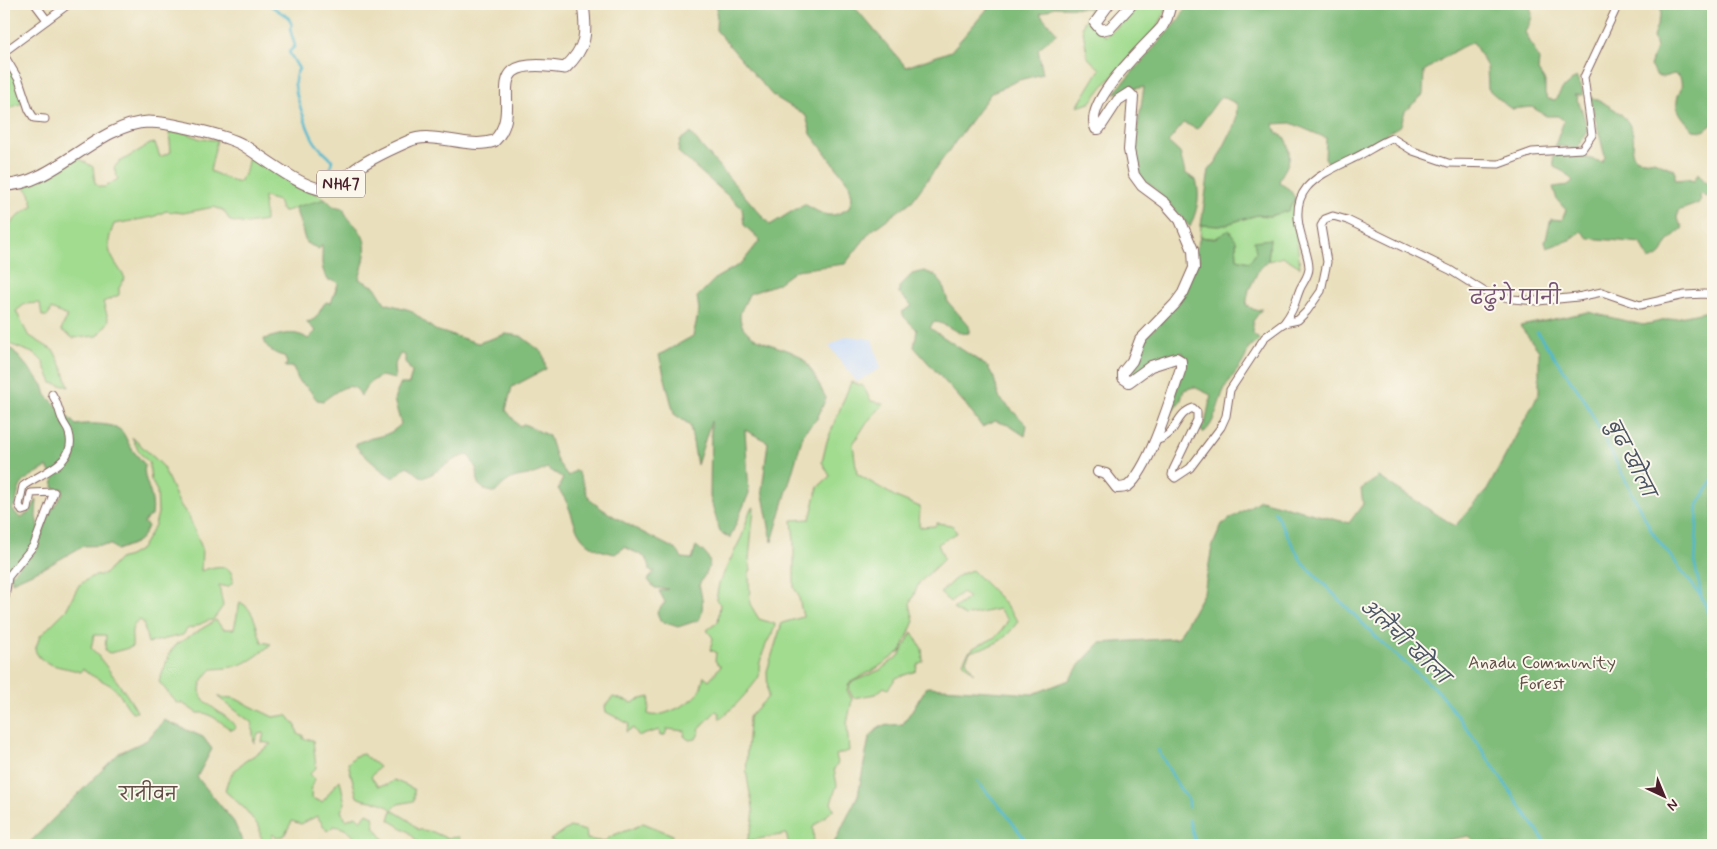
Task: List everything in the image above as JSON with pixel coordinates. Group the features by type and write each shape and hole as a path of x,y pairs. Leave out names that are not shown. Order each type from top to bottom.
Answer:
{"highway":[{"name":"NH47","path":"4,185 29,180 100,139 127,126 147,122 167,124 234,141 286,174 323,190 338,187 354,170 420,137 472,144 488,143 499,137 505,127 506,82 509,75 516,68 565,68 580,51 583,46 585,29 583,4"}],"main road":[{"path":"1109,4 1095,23 1101,30 1110,28 1132,4"},
{"path":"1098,472 1106,474 1117,488 1126,488 1133,481 1154,441 1181,368 1181,361 1176,358 1151,366 1129,382 1123,378 1123,372 1132,361 1140,340 1182,293 1192,275 1194,258 1188,237 1180,220 1165,203 1142,186 1134,174 1129,150 1134,97 1129,93 1122,96 1099,129 1096,129 1094,124 1102,95 1162,27 1171,4"}],"street":[{"path":"35,4 47,20"},
{"path":"45,119 34,118 29,110 19,80 4,53 69,4"},
{"path":"1154,441 1164,439 1172,432 1186,410 1193,408 1197,412 1197,420 1172,475 1175,478 1181,476 1190,468 1221,427 1226,416 1230,390 1265,337 1284,323 1296,307 1309,266 1300,230 1297,207 1300,197 1312,181 1392,138 1420,153 1448,163 1499,164 1532,152 1582,149 1592,135 1584,77 1615,11"},
{"path":"1284,323 1298,320 1321,291 1328,262 1321,226 1325,218 1332,216 1347,220 1450,270 1485,292 1512,299 1538,301 1578,297 1602,292 1640,305 1685,295 1705,294 1713,296"},
{"path":"5,597 8,577 34,545 54,492 31,492 28,509 22,511 19,505 23,486 38,475 62,463 69,451 69,433 62,419 60,406 52,394"}],"shaded area":[{"path":"847,336 872,339 881,368 857,382 829,346"}],"green space":[{"path":"717,4 852,4 906,67 951,51 989,7 997,4 1092,4 1089,8 1054,7 1040,14 1057,33 1038,49 1043,74 1019,80 991,93 912,201 871,231 845,264 796,270 777,284 749,294 740,315 746,331 754,337 798,355 803,359 826,398 817,419 804,432 772,542 762,490 768,442 745,430 749,493 730,538 720,532 710,497 711,421 697,465 690,425 674,414 659,355 693,336 699,310 697,297 716,278 742,263 760,240 744,225 742,208 678,152 680,140 690,133 770,225 804,204 826,215 842,212 849,208 852,197 849,184 811,134 806,116 772,95 716,30"},
{"path":"1092,4 1100,4 1092,24 1105,36 1121,24 1136,4 1169,4 1156,30 1104,85 1090,103 1077,107 1100,69 1088,58 1082,26"},
{"path":"1188,4 1378,4 1389,8 1399,4 1527,4 1532,14 1531,21 1525,32 1539,59 1538,71 1545,81 1545,94 1548,99 1555,100 1562,89 1576,77 1583,95 1574,95 1578,97 1577,100 1588,132 1576,149 1555,145 1564,121 1558,116 1546,116 1532,107 1512,109 1507,106 1488,89 1487,67 1473,42 1454,51 1424,71 1423,95 1405,111 1401,125 1338,164 1330,165 1325,158 1326,138 1291,123 1273,124 1277,133 1286,138 1289,150 1288,163 1279,182 1290,190 1295,198 1288,211 1270,216 1257,215 1220,226 1201,225 1209,170 1216,162 1236,122 1237,104 1221,96 1197,129 1184,123 1168,142 1180,153 1185,173 1196,180 1198,204 1190,227 1155,189 1137,175 1134,150 1144,87 1114,93 1180,18"},
{"path":"1661,4 1713,4 1713,124 1704,131 1693,130 1678,109 1677,101 1681,87 1680,77 1674,74 1663,77 1657,76 1650,66 1656,48 1653,37 1661,14"},
{"path":"4,60 17,81 22,103 4,111"},
{"path":"1590,97 1608,105 1629,124 1634,141 1632,152 1636,159 1654,161 1675,170 1675,180 1686,179 1694,181 1698,173 1706,183 1713,187 1713,196 1705,197 1702,194 1700,196 1701,201 1697,204 1678,211 1677,219 1683,228 1670,240 1662,253 1657,257 1649,260 1641,243 1588,238 1581,231 1572,239 1547,248 1545,242 1551,219 1562,220 1566,210 1557,200 1553,187 1568,185 1573,181 1564,172 1554,167 1553,156 1570,153 1602,162 1605,157"},
{"path":"169,132 187,133 200,139 217,140 210,171 235,182 239,182 246,171 249,156 326,199 282,212 278,201 264,197 265,221 247,224 230,221 224,211 214,207 183,213 166,211 153,217 114,224 109,241 110,253 125,278 119,288 119,295 103,302 109,321 98,336 73,338 61,330 67,316 51,309 48,316 42,316 40,303 25,304 16,311 28,335 54,351 69,387 52,383 43,362 35,354 4,342 4,231 19,215 33,206 30,193 23,185 78,158 93,167 95,183 99,187 105,187 118,179 114,168 118,163 150,144 155,143 160,157 171,152"},
{"path":"1295,198 1294,213 1300,267 1284,257 1268,261 1270,239 1256,252 1250,262 1237,259 1236,240 1200,237 1201,225 1220,226 1257,215 1270,216 1287,211"},
{"path":"326,199 333,206 343,208 364,238 364,262 359,279 375,287 385,303 410,310 435,330 478,343 506,334 521,336 543,353 546,369 512,387 506,410 519,426 524,424 549,436 557,461 568,476 576,470 589,498 594,503 630,526 677,550 682,558 692,559 696,546 703,551 710,564 699,585 702,607 699,620 678,627 660,621 657,612 665,602 659,591 668,589 655,588 648,580 655,571 650,571 648,561 625,547 615,554 599,550 588,544 576,528 570,509 558,489 563,478 547,468 539,472 514,478 502,485 495,493 485,490 478,484 477,470 469,455 456,459 423,478 407,466 394,478 368,458 355,445 366,439 389,433 401,424 394,400 400,384 409,384 412,372 405,362 405,355 400,354 394,366 395,379 381,376 369,383 361,396 353,387 348,387 343,388 323,401 317,400 307,387 299,382 293,367 285,367 287,363 284,356 271,350 266,345 264,339 298,334 308,339 316,331 306,322 316,317 326,302 331,303 338,284 335,281 328,280 323,271 322,245 319,249 306,243 295,207"},
{"path":"1229,230 1236,240 1237,259 1249,262 1256,252 1254,241 1270,239 1268,261 1259,269 1249,290 1246,305 1255,310 1262,309 1253,321 1253,333 1260,340 1248,348 1245,359 1225,388 1211,424 1203,433 1200,429 1205,424 1211,395 1194,387 1184,390 1181,400 1168,417 1184,360 1183,352 1131,376 1131,370 1139,357 1146,336 1159,325 1199,260 1195,254 1200,237 1214,239"},
{"path":"924,271 935,275 943,285 948,302 969,326 969,333 960,333 943,324 933,322 930,328 988,367 994,378 999,397 1027,425 1025,436 1008,425 995,421 982,427 966,405 914,347 917,330 904,317 902,312 912,306 899,293 899,287 912,274"},
{"name":"Anadu Community Forest","path":"1713,310 1713,845 1479,845 1469,836 1422,845 833,845 858,795 869,738 880,726 903,724 927,687 1033,694 1069,680 1080,664 1100,643 1178,638 1204,592 1212,547 1222,524 1260,500 1349,523 1363,504 1361,489 1379,477 1455,526 1487,490 1539,393 1539,351 1520,326 1588,312 1643,325"},
{"path":"4,347 13,350 43,385 46,395 76,425 92,424 115,427 124,435 145,465 145,476 152,500 152,516 148,517 144,523 148,526 140,540 117,550 111,545 83,546 48,566 12,582 11,574 37,549 50,512 62,495 63,489 53,488 54,479 47,467 23,482 19,490 12,509 20,518 30,512 37,499 36,517 39,530 34,544 4,577"},
{"path":"851,382 863,386 871,401 884,404 867,422 853,444 857,474 896,497 920,507 919,527 935,526 937,523 952,525 957,533 938,544 944,559 919,583 910,604 914,621 901,651 877,668 849,683 847,690 852,700 847,724 849,751 836,755 838,763 834,769 837,785 831,803 834,809 813,827 814,845 789,845 786,834 747,841 753,822 753,808 747,776 749,717 768,697 767,671 782,623 803,617 798,594 794,588 792,520 810,519 818,487 830,476 822,462 827,441"},
{"path":"132,437 162,465 179,503 189,517 202,548 201,571 217,567 226,568 232,575 233,582 228,587 219,585 223,606 213,620 187,629 183,635 148,643 143,622 140,620 132,629 132,647 110,653 105,651 106,635 94,635 91,648 137,712 132,712 113,687 83,669 80,672 54,666 38,656 35,650 40,636 66,610 79,585 91,577 105,574 119,559 141,549 155,525 158,513 157,491 151,480 149,463 139,452"},
{"path":"754,507 749,560 751,570 749,573 750,604 759,619 775,624 762,656 757,680 729,712 720,719 719,713 716,711 699,729 700,731 696,739 689,740 684,736 685,731 667,729 665,735 660,736 659,730 639,736 633,728 626,732 629,724 606,712 605,706 613,697 633,703 650,697 648,714 658,715 666,713 681,707 693,699 699,691 704,676 709,680 721,666 715,661 716,652 710,650 713,638 707,630 718,622 720,604 716,600 719,583 742,536 750,510"},
{"path":"972,570 999,597 1018,621 1003,639 992,645 970,652 966,660 974,674 963,662 968,654 973,648 996,636 1008,620 999,609 965,616 953,609 969,598 962,592 950,602 940,593 959,575"},
{"path":"240,602 252,614 262,642 271,644 257,656 237,666 212,669 203,680 200,689 202,697 236,728 231,730 217,719 205,713 197,713 182,703 177,703 159,682 170,652 177,644 216,620 223,629 234,629"},
{"path":"912,632 922,649 923,661 917,665 916,671 896,678 888,689 884,687 876,694 853,698 849,690 850,683 880,670 900,655"},
{"path":"218,697 234,698 273,717 287,715 296,726 298,734 303,735 303,739 313,740 316,768 310,774 315,779 312,785 311,798 322,802 340,780 345,803 341,811 346,820 356,816 361,821 367,813 373,816 375,828 388,845 360,845 343,828 334,826 327,831 317,816 301,824 292,821 284,836 276,837 273,834 270,845 265,845 260,835 260,828 244,808 225,791 232,774 237,768 271,744 262,742 264,733 258,734 254,743 252,723"},
{"name":"रानीवन","path":"164,720 203,737 212,749 197,777 234,822 244,845 27,845 119,753 147,740"},
{"path":"363,754 379,767 371,777 378,786 387,785 394,780 414,789 414,801 398,804 392,810 382,803 357,797 348,763 355,756"},
{"path":"392,810 410,821 417,829 433,832 446,838 459,837 460,844 420,845 409,832 389,820"},
{"path":"643,823 673,835 663,845 562,845 550,840 570,827 586,831 587,839 604,842 608,838"}],"waterway":[{"path":"268,4 288,17 292,25 290,29 295,46 289,52 299,69 295,79 296,93 313,139 319,148 332,160 329,175"},
{"name":"बुढ खोला","path":"1537,332 1584,399 1652,532 1701,596 1713,622"},
{"name":"बुढ खोला","path":"1701,594 1695,565 1698,505 1713,480"},
{"name":"अलैची खोला","path":"1274,511 1302,562 1380,641 1439,692 1471,734 1547,845"},
{"path":"1158,750 1189,801 1189,808"},
{"path":"977,781 1006,814 1029,845"},
{"path":"1189,820 1196,845"}],"district":[{"name":"ढढुंगे पानी","path":"1515,298"}]}
